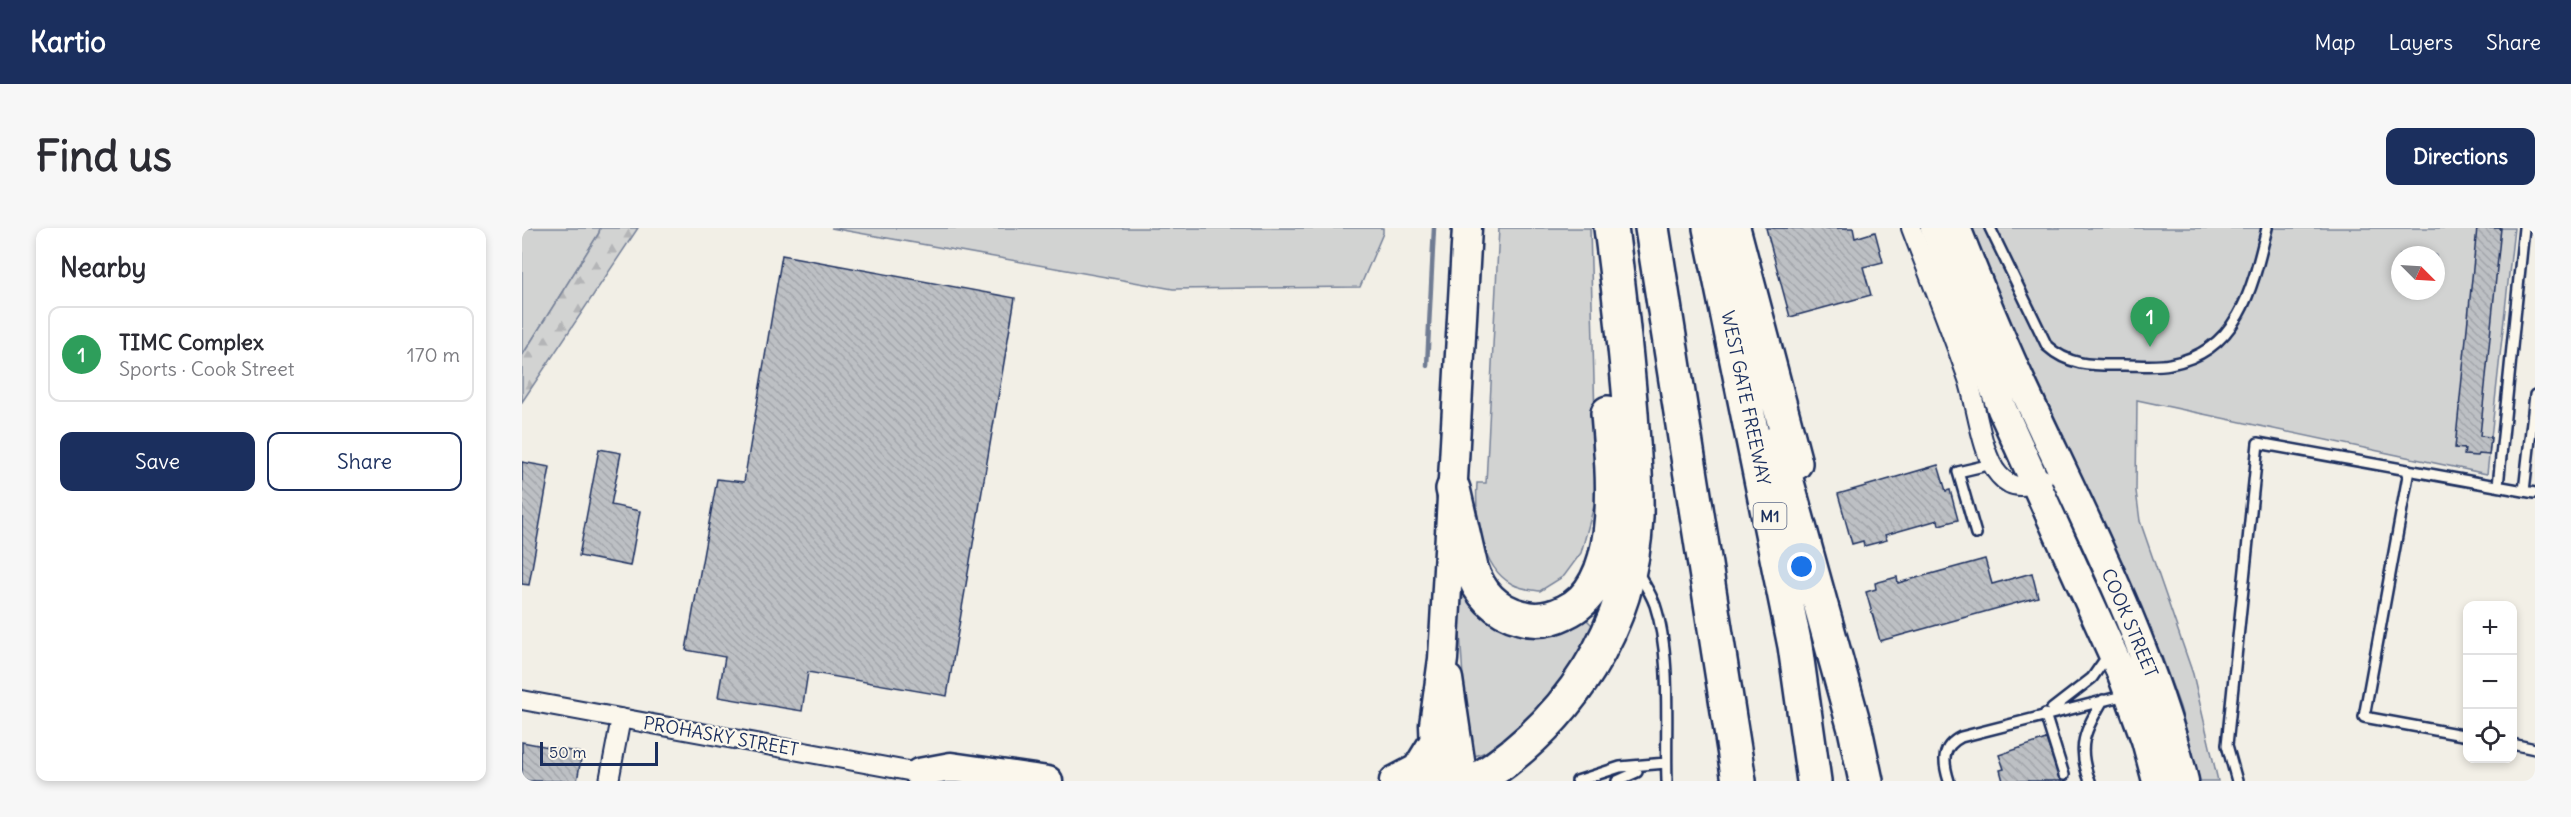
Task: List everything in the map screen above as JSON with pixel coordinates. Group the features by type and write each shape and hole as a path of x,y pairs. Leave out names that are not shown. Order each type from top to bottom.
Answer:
{"highway":[{"path":"1453,489 1475,579 1489,600 1505,611 1525,618 1555,617 1581,601 1599,579 1606,551 1612,483 1603,302 1605,228"},
{"path":"1476,781 1536,737 1585,678 1615,618 1632,560 1636,479 1622,308 1611,228"},
{"path":"1652,228 1739,781"},
{"path":"1720,236 1855,729 1866,781"},
{"name":"WEST GATE FREEWAY","path":"1720,236 1795,646 1814,781"},
{"path":"1727,705 1732,781"}],"main road":[{"path":"1436,781 1433,743 1443,659 1467,228"},
{"name":"COOK STREET","path":"1935,228 1981,357 2035,483 2110,649 2184,781"},
{"name":"COOK STREET","path":"1956,228 1999,333 2063,469 2136,693 2157,781"},
{"path":"1443,659 1450,688 1463,781"},
{"path":"1394,781 1417,769 1433,743"},
{"name":"PROHASKY STREET","path":"922,778 951,767 1048,781"}],"street":[{"path":"1911,228 1969,382 1992,464 2000,476 2019,488 2063,469"},
{"name":"PROHASKY STREET","path":"522,700 922,778"},
{"path":"609,781 621,718"}],"lane":[{"path":"1990,228 2047,346 2058,357 2072,363 2102,365 2170,364 2208,352 2234,323 2253,286 2267,228"},
{"path":"2498,486 2523,228"},
{"path":"2524,491 2535,395"},
{"path":"2237,781 2227,745 2258,442 2535,493"},
{"path":"1976,534 1958,472 1992,464"},
{"path":"2409,470 2364,717 2463,735"},
{"path":"1632,560 1654,602 1661,630 1666,704 1667,781"},
{"path":"2045,714 2065,701 2092,678 2110,649"},
{"path":"1949,781 1944,756 1948,747 1961,737 2045,714 2136,693"},
{"path":"2090,781 2082,747 2088,727 2136,693"},
{"path":"2045,714 2064,775"},
{"path":"2517,745 2535,748"},
{"path":"1577,781 1620,767 1666,763"},
{"path":"1617,781 1637,772"}],"green space":[{"path":"522,228 600,228 522,356"},
{"path":"600,228 638,228 522,402 522,356"},
{"path":"831,228 1383,228 1383,233 1360,287 1173,289"},
{"path":"1499,228 1590,228 1597,495 1581,553 1564,576 1540,591 1512,584 1493,566 1482,539 1477,510 1477,483 1486,483"},
{"path":"1961,228 2514,228 2487,474 2137,400 2136,491 2140,521 2193,674 2218,781 2200,781 2180,707 2161,654 2155,656"},
{"path":"1465,597 1494,623 1521,636 1550,635 1586,619 1596,629 1559,685 1526,722 1508,738 1489,750 1471,757 1468,753 1458,602"}],"building":[{"path":"1766,228 1853,228 1855,238 1875,232 1883,262 1863,267 1871,295 1790,317"},
{"path":"2477,228 2501,228 2480,436 2491,437 2489,455 2479,454 2478,456 2464,455 2465,449 2455,448"},
{"path":"782,255 1015,298 947,696 808,672 802,711 718,697 725,657 686,650 717,479 744,482"},
{"path":"599,449 621,453 611,505 640,511 630,566 579,556"},
{"path":"522,462 550,467 529,585 522,584"},
{"path":"1938,465 1946,491 1950,490 1958,520 1939,525 1938,520 1885,535 1887,540 1864,546 1863,541 1852,544 1838,494"},
{"path":"1985,559 1992,584 2032,573 2038,597 1880,641 1866,592 1876,589 1875,583 1897,577 1898,583"},
{"path":"2046,739 2061,781 2003,781 2000,770 2004,769 1999,755"},
{"path":"522,742 582,753 577,781 522,781"}],"waterway":[{"path":"1427,366 1434,228"}],"place":[{"name":"TIMC Complex","path":"2150,347"}]}
